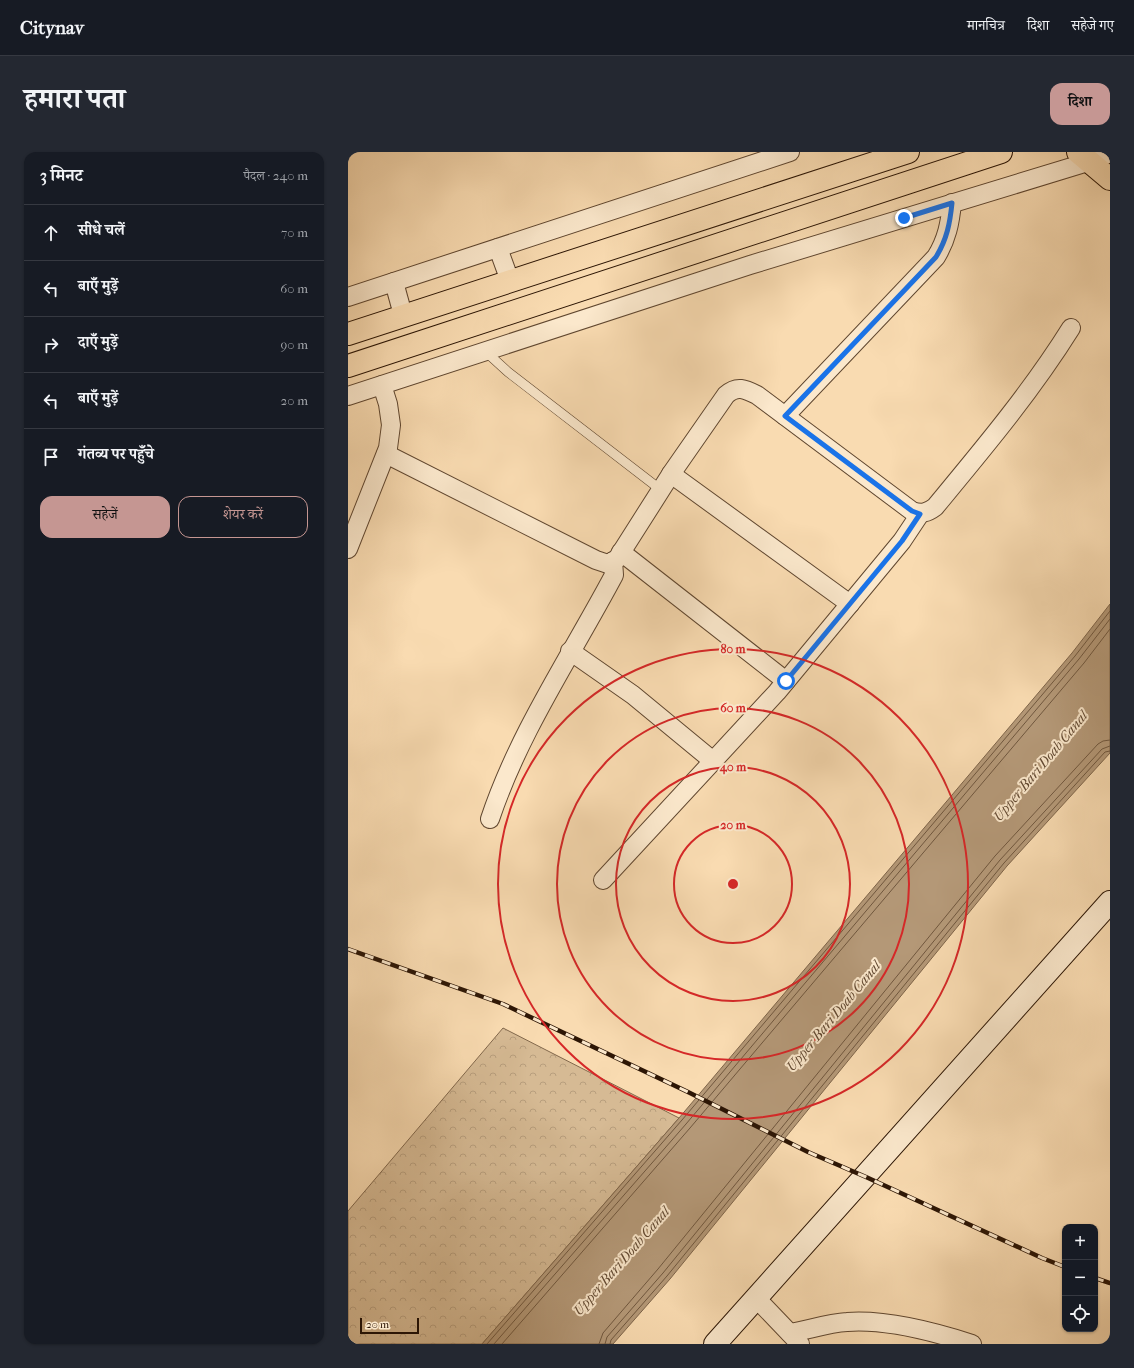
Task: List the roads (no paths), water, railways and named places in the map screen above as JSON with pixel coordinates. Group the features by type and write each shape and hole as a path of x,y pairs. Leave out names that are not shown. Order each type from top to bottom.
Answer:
{"main road":[{"path":"348,334 908,152"},
{"path":"348,366 1001,152"},
{"path":"1083,157 1110,179"}],"street":[{"path":"348,297 790,152"},
{"path":"348,396 750,265 952,203 1083,157 1110,153"},
{"path":"785,416 936,257 946,240 951,222 952,203"},
{"path":"498,248 510,281"},
{"path":"394,282 403,315"},
{"path":"386,454 596,560 608,564 617,557 671,474 726,395 733,389 744,388 757,395 912,511 920,514 935,507 1008,419 1048,366 1071,328"},
{"path":"348,549 386,454 391,425 388,404 382,385"},
{"path":"671,474 850,604"},
{"path":"603,880 786,681 902,541 920,514"},
{"path":"490,819 510,767 570,651 614,575 617,557"},
{"path":"617,557 786,681"},
{"path":"570,651 633,695 713,761"},
{"path":"715,1344 1110,902"},
{"path":"756,1298 795,1339 846,1322 883,1323 949,1336 972,1344"}],"lane":[{"path":"485,351 508,372 661,490"}],"water":[{"name":"Upper Bari Doab Canal","path":"1110,604 1110,753 1007,866 670,1279 613,1344 482,1344 679,1118 1072,653"}],"railway":[{"path":"348,949 503,1004 688,1092 808,1152 1062,1266"},
{"path":"1098,1279 1110,1283"}]}
